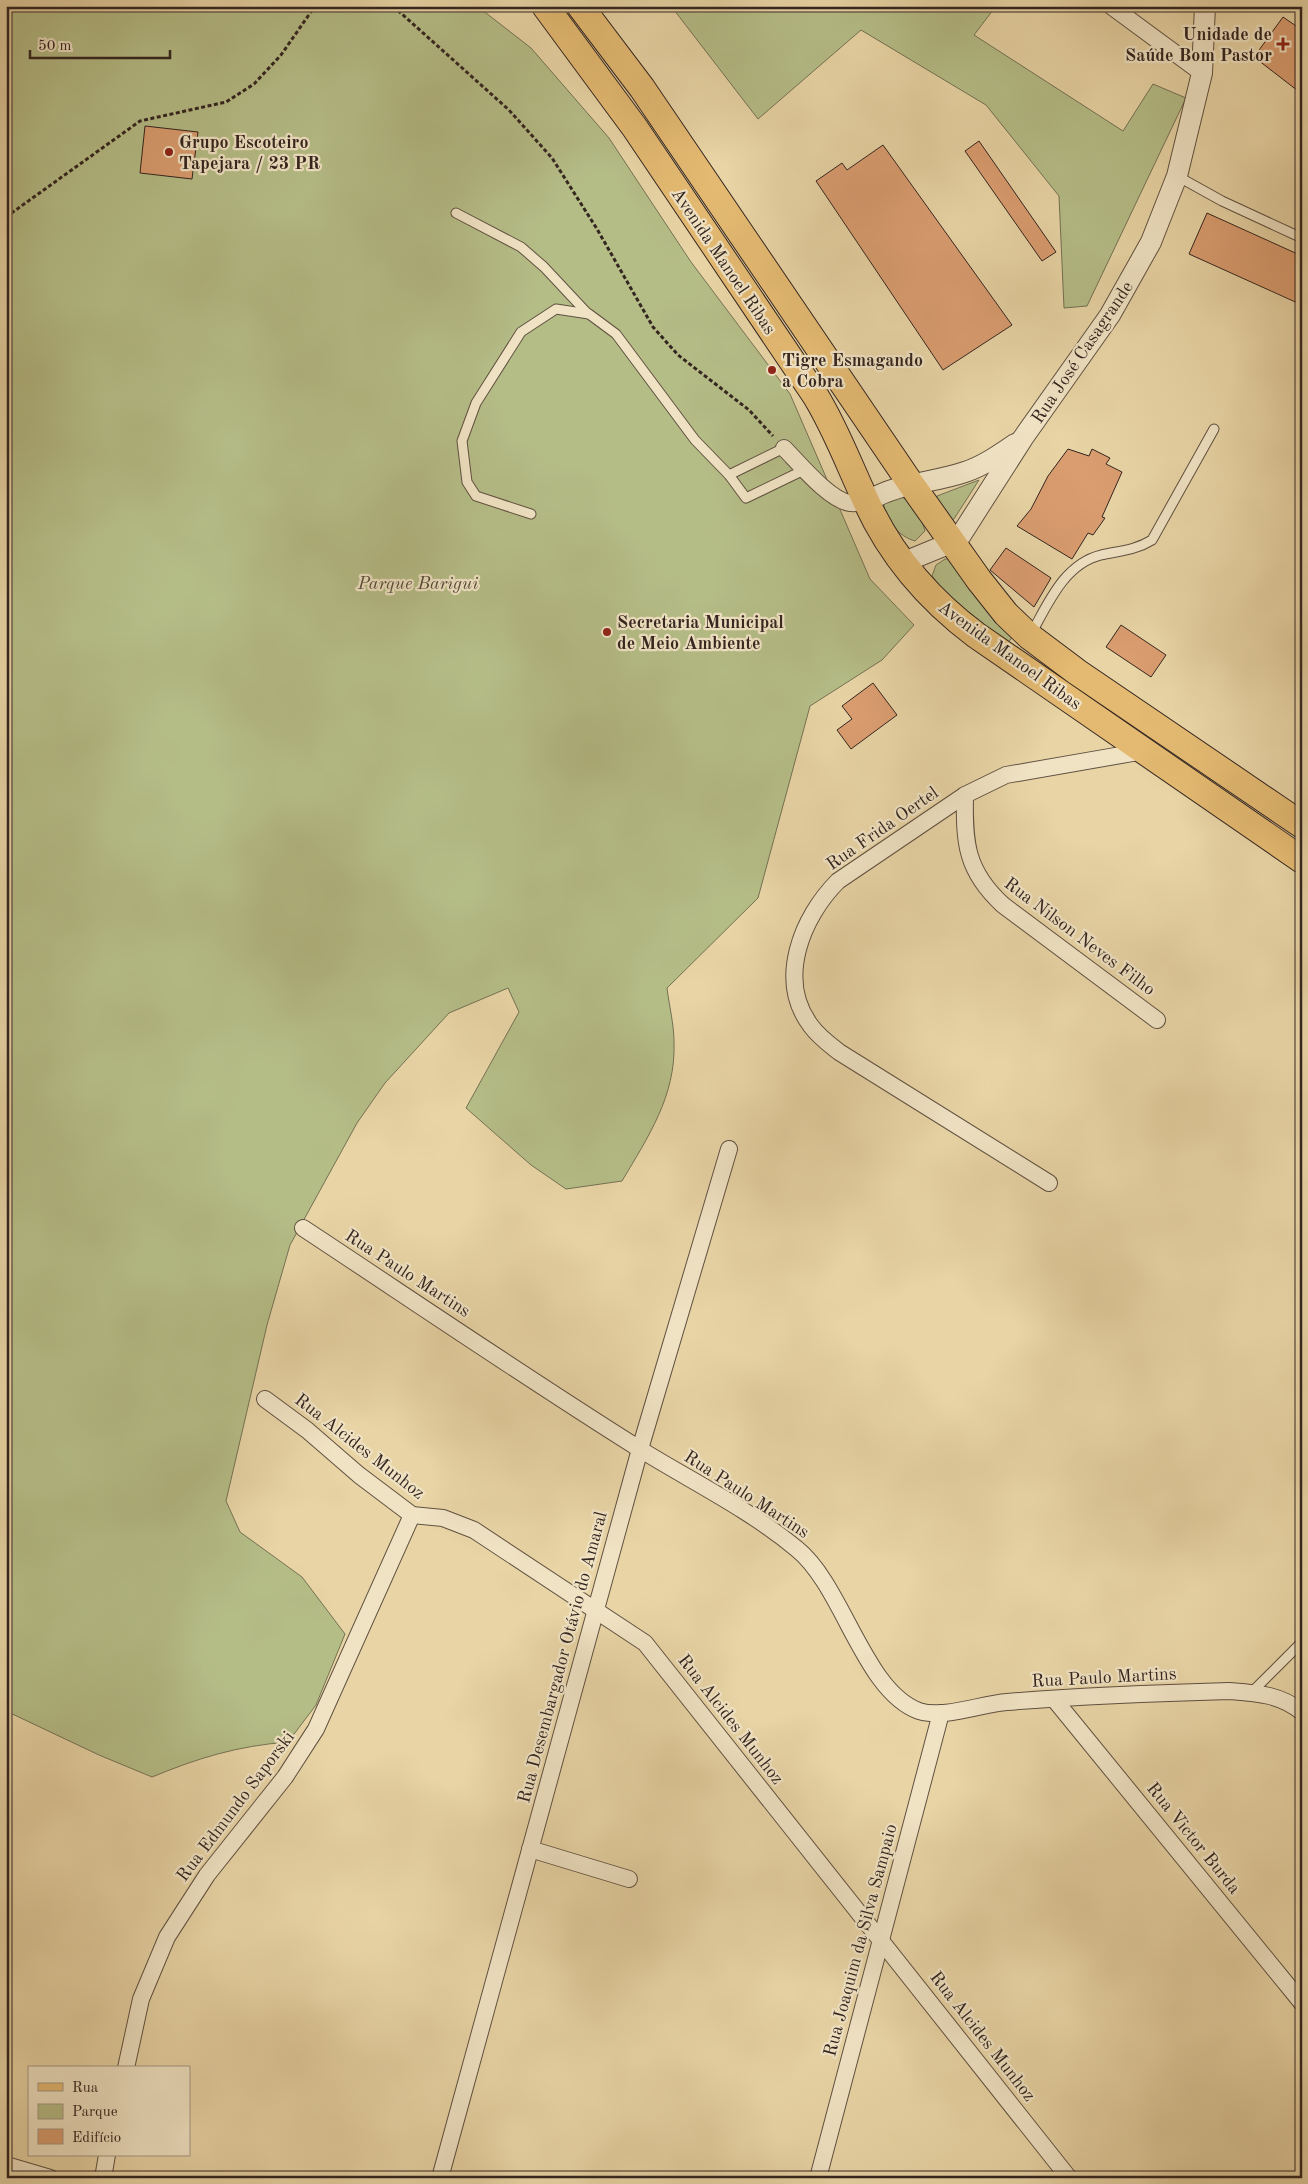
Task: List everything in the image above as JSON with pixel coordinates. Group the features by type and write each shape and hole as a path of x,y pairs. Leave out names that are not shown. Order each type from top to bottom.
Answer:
{"main road":[{"name":"Avenida Manoel Ribas","path":"545,6 635,128 815,395 838,436 866,502 902,563 922,588 954,618 1302,860"},
{"name":"Avenida Manoel Ribas","path":"580,6 642,88 911,484 994,600 1030,636 1104,692 1302,825"},
{"path":"1047,684 1083,701 1090,702 1104,692"},
{"path":"1144,751 1148,747 1157,746 1198,755"}],"street":[{"path":"1111,6 1202,73"},
{"name":"Rua José Casagrande","path":"953,542 962,534 1023,438 1093,343 1133,279 1151,242 1177,176 1202,73 1205,6"},
{"name":"Rua José Casagrande","path":"866,502 891,489 967,472 983,465 1023,438"},
{"path":"784,448 840,500 850,503 866,502"},
{"path":"902,563 953,542"},
{"name":"Rua Frida Oertel","path":"1050,1183 839,1052 822,1039 810,1025 799,1002 794,980 795,960 808,920 824,895 851,871 966,795 999,778 1022,771 1144,751"},
{"name":"Rua Nilson Neves Filho","path":"966,795 965,821 970,860 976,876 986,890 1003,905 1157,1020"},
{"name":"Rua Desembargador Otávio do Amaral","path":"440,2178 640,1449 729,1149"},
{"name":"Rua Paulo Martins","path":"303,1228 640,1449 709,1489 801,1552 814,1565 857,1641 894,1695 902,1703 928,1713 941,1713 1003,1702 1229,1691 1252,1692 1280,1698 1302,1712"},
{"name":"Rua Alcides Munhoz","path":"265,1399 307,1430 359,1475 412,1516 443,1518 474,1530 635,1635 655,1655 1069,2178"},
{"name":"Rua Edmundo Saporski","path":"126,2066 141,1999 167,1937 207,1875 285,1777 316,1729 412,1516"},
{"name":"Rua Victor Burda","path":"1054,1699 1302,2003"},
{"name":"Rua Joaquim da Silva Sampaio","path":"818,2178 941,1713"},
{"path":"530,1849 629,1879"},
{"path":"102,2178 107,2156"},
{"path":"6,2165 50,2178"}],"lane":[{"path":"1177,176 1222,201 1302,238"},
{"path":"456,213 521,247 544,267 589,314 616,334 695,440 729,475 746,498 806,469"},
{"path":"531,514 476,496 466,482 462,441 476,402 521,332 556,309 589,314"},
{"path":"1030,636 1053,594 1074,568 1098,556 1140,548 1152,540 1214,429"},
{"path":"729,475 784,448"},
{"path":"1252,1692 1302,1642"}],"path":[{"path":"6,218 140,121 226,102 254,84 282,55 315,6"},
{"path":"393,6 509,110 552,158 597,229 653,327 664,342 749,410 784,448"}],"green space":[{"name":"Parque Barigui","path":"6,6 477,6 531,48 609,138 691,262 790,394 870,579 914,625 882,660 810,706 758,898 667,988 674,1035 670,1080 665,1098 650,1132 622,1181 566,1189 531,1165 466,1108 519,1012 508,988 449,1013 385,1083 357,1123 290,1245 267,1325 226,1501 240,1532 302,1577 345,1634 316,1705 288,1742 252,1746 218,1754 152,1777 99,1755 6,1711"},
{"path":"671,6 996,6 974,35 1123,131 1153,84 1186,98 1087,306 1064,308 1059,196 986,105 861,30 758,119"},
{"path":"979,480 954,519 951,520 936,501 937,496"},
{"path":"896,495 911,504 921,519 925,531 915,541 898,532 886,516 884,504"},
{"path":"945,559 950,559 1014,635 1006,645 946,594 932,576 936,565"}],"building":[{"name":"Unidade de Saúde Bom Pastor","path":"1283,17 1302,30 1302,94 1254,57"},
{"name":"Grupo Escoteiro Tapejara / 23 PR","path":"145,126 198,132 192,179 140,173"},
{"path":"979,141 1056,252 1042,261 965,151"},
{"path":"883,145 1012,325 943,370 816,181 842,163 847,170"},
{"path":"1207,213 1302,256 1302,305 1189,254"},
{"path":"1068,449 1089,456 1092,449 1110,458 1106,464 1122,472 1102,517 1105,518 1093,535 1088,533 1072,559 1017,526 1031,509 1048,476"},
{"path":"1006,548 1051,578 1034,607 990,570"},
{"path":"1121,625 1166,655 1151,677 1106,647"},
{"path":"873,683 897,715 851,749 837,730 852,719 842,706"}],"place":[{"name":"Unidade de Saúde Bom Pastor","path":"1283,44"},
{"name":"Grupo Escoteiro Tapejara / 23 PR","path":"169,152"},
{"name":"Tigre Esmagando a Cobra","path":"772,370"},
{"name":"Secretaria Municipal de Meio Ambiente","path":"607,632"}]}
